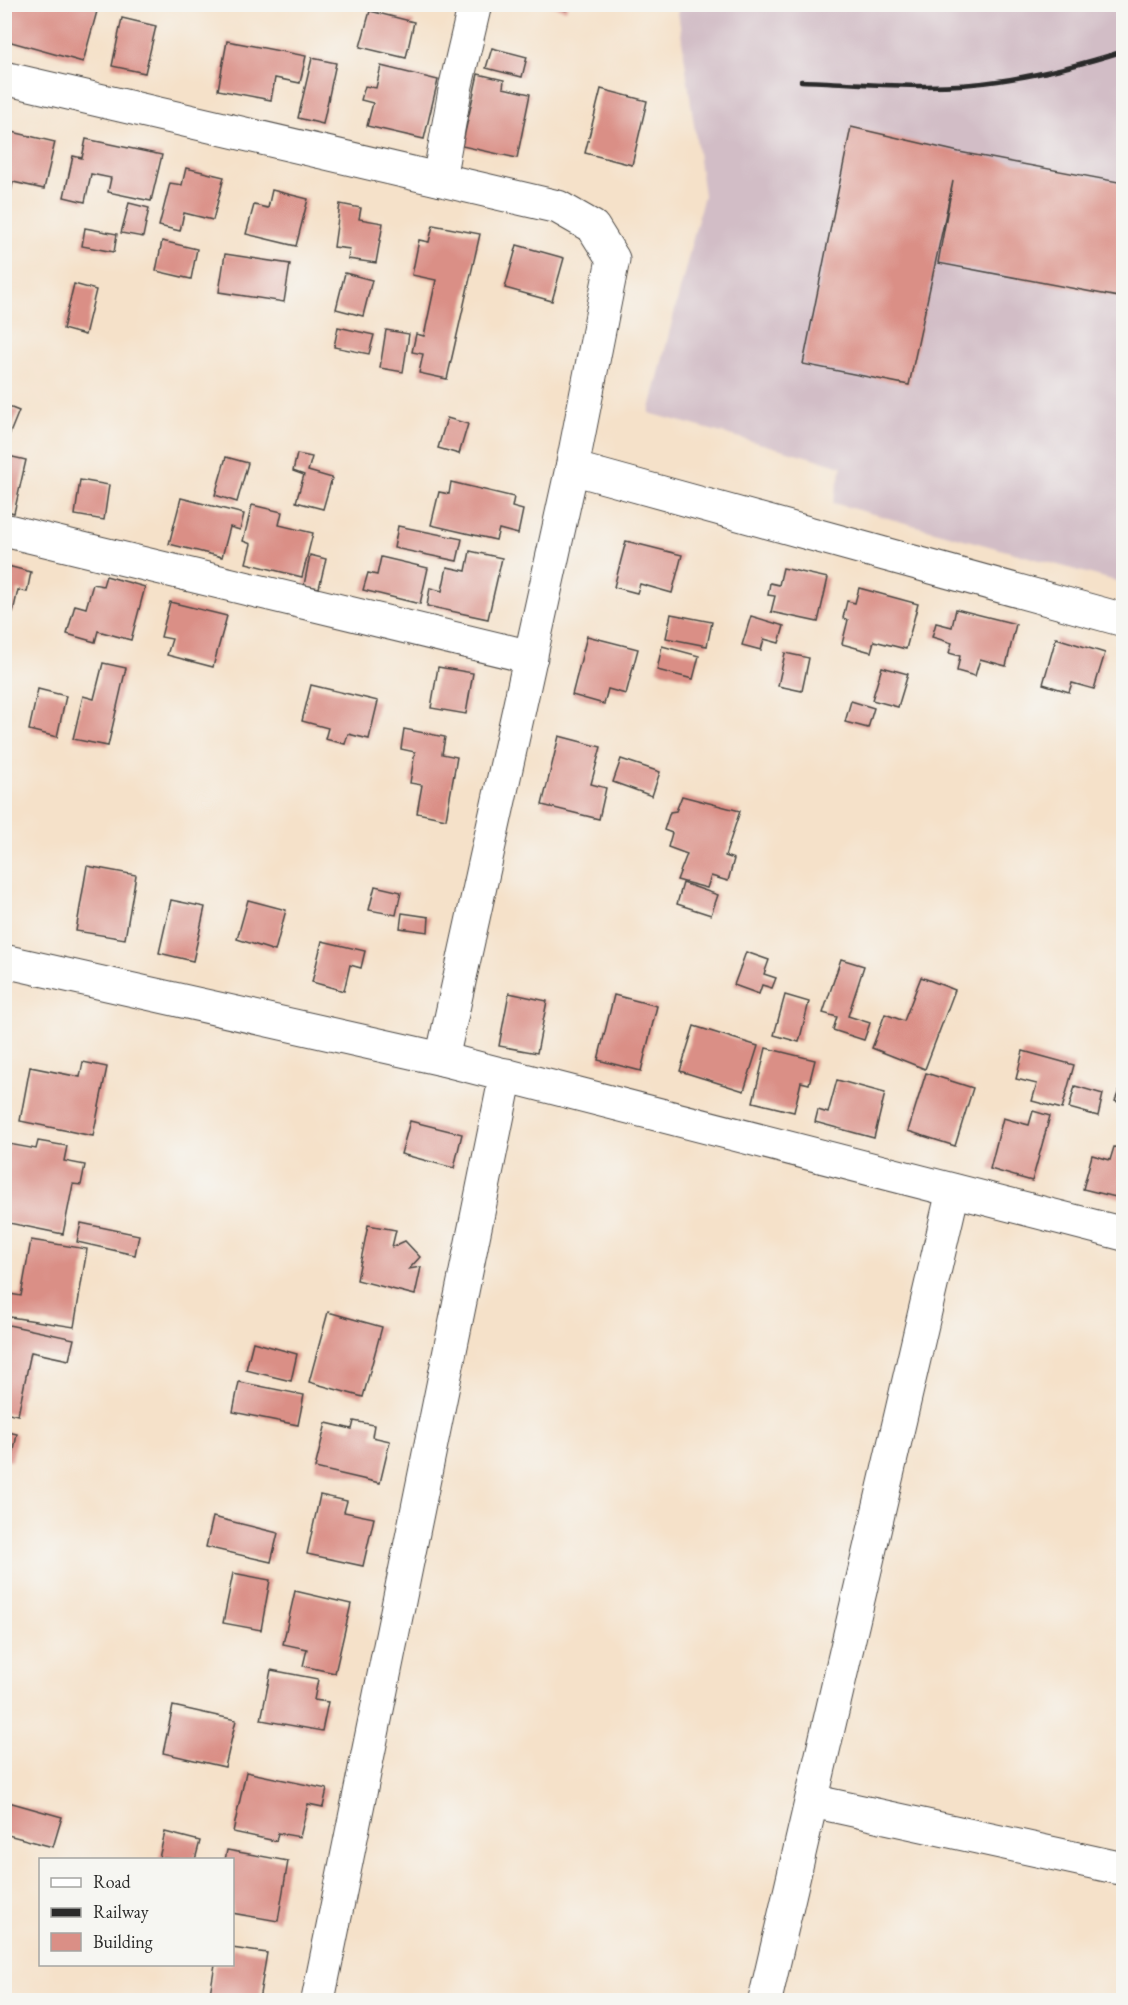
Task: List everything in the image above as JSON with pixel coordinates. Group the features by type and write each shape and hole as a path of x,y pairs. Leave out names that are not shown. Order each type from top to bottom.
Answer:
{"street":[{"path":"439,179 456,85 476,4"},
{"path":"4,78 558,207 593,228 613,259 572,468 442,1059"},
{"path":"572,468 1124,620"},
{"path":"4,530 531,657"},
{"path":"4,961 442,1059 1124,1234"},
{"path":"318,2001 506,1075"},
{"path":"765,2001 953,1191"},
{"path":"812,1801 1124,1869"}],"shaded area":[{"path":"677,5 1123,5 1123,583 833,503 842,466 649,413 704,195"}],"building":[{"path":"8,4 99,4 83,62 4,40 4,17"},
{"path":"545,4 568,4 566,10"},
{"path":"370,11 414,22 406,58 360,47"},
{"path":"122,18 156,26 145,73 112,66"},
{"path":"227,41 306,56 300,83 275,78 271,100 218,90"},
{"path":"492,48 527,57 522,77 486,68"},
{"path":"312,58 336,63 323,124 298,118"},
{"path":"381,66 438,80 424,139 367,126 373,103 361,100 365,86 376,88"},
{"path":"478,74 504,80 503,88 530,94 517,158 462,146"},
{"path":"601,89 647,101 632,165 585,153"},
{"path":"851,127 959,152 1124,183 1124,298 938,263 953,181 909,385 803,364"},
{"path":"4,130 55,142 44,189 13,182 9,201 4,200"},
{"path":"86,139 162,155 151,201 108,192 111,178 91,174 85,202 64,197 73,156 82,158"},
{"path":"186,168 224,177 213,220 184,213 180,231 159,226 170,183 182,185"},
{"path":"272,190 308,199 296,246 246,234 254,205 268,208"},
{"path":"129,203 149,208 143,237 121,233"},
{"path":"340,204 361,208 359,219 383,223 376,263 348,259 350,249 334,247"},
{"path":"433,225 480,234 447,379 419,373 423,354 412,352 416,334 424,336 436,280 412,275 419,240 429,242"},
{"path":"85,228 117,234 114,252 82,246"},
{"path":"162,241 197,249 191,279 156,271"},
{"path":"517,245 564,258 552,301 505,288"},
{"path":"225,254 290,264 284,302 219,292"},
{"path":"345,273 372,280 363,316 336,309"},
{"path":"74,284 96,290 85,335 63,329"},
{"path":"338,327 374,335 369,354 334,347"},
{"path":"386,330 409,334 403,372 380,368"},
{"path":"4,405 19,411 8,438 4,436"},
{"path":"447,418 468,424 459,454 438,448"},
{"path":"297,454 312,457 308,471 332,478 323,509 296,502 304,475 293,471"},
{"path":"4,455 26,460 14,513 4,510"},
{"path":"226,457 248,463 237,502 215,495"},
{"path":"80,480 109,485 104,520 75,515"},
{"path":"451,482 514,497 512,507 523,510 518,534 499,529 496,540 431,525 439,492 449,494"},
{"path":"181,498 244,514 240,530 230,527 222,557 169,544"},
{"path":"252,505 282,512 279,525 313,533 302,577 246,563 251,544 243,541"},
{"path":"398,526 462,539 457,561 394,548"},
{"path":"626,541 682,555 672,593 640,584 637,593 614,587"},
{"path":"470,551 502,558 488,619 427,606 430,588 442,591 447,567 466,571"},
{"path":"310,555 326,559 319,588 304,585"},
{"path":"381,557 428,568 420,604 363,590 368,573 377,575"},
{"path":"4,565 31,572 27,592 18,590 13,612 4,610"},
{"path":"783,568 828,578 818,622 771,612 775,596 768,595 770,583 779,585"},
{"path":"106,576 145,587 131,640 98,631 95,642 67,634 75,605 86,608 93,584 103,586"},
{"path":"859,588 918,604 906,649 874,641 871,652 842,644 848,620 843,618 847,601 855,603"},
{"path":"170,602 227,616 213,667 167,655 172,639 161,637"},
{"path":"956,609 1016,624 1006,666 980,659 975,676 957,671 960,656 949,653 952,643 932,637 936,623 952,627"},
{"path":"671,614 712,622 707,646 666,638"},
{"path":"751,616 784,626 779,643 764,639 761,650 742,645"},
{"path":"587,636 638,649 626,694 608,689 604,704 572,695"},
{"path":"1056,638 1105,653 1094,689 1072,683 1069,692 1043,684"},
{"path":"662,646 699,656 693,679 657,670"},
{"path":"785,653 809,658 802,691 778,686"},
{"path":"103,663 126,668 108,746 73,739 83,696 94,699"},
{"path":"438,667 473,673 466,714 431,708"},
{"path":"882,667 908,674 898,707 872,700"},
{"path":"311,685 378,701 369,739 348,734 345,744 325,739 328,728 302,721"},
{"path":"38,689 66,696 57,737 29,730"},
{"path":"851,701 874,708 868,728 845,722"},
{"path":"404,729 445,737 442,754 457,757 446,819 417,813 422,785 410,783 415,752 401,749"},
{"path":"559,736 601,747 591,784 606,788 599,819 542,805"},
{"path":"621,759 660,772 652,796 613,782"},
{"path":"682,796 740,811 725,856 734,859 728,881 711,876 707,888 677,880 687,854 668,847 672,833 664,830 670,812 676,811"},
{"path":"87,866 136,875 125,939 76,931"},
{"path":"683,883 718,895 711,915 677,904"},
{"path":"375,886 401,892 396,915 369,910"},
{"path":"171,900 205,907 193,961 159,953"},
{"path":"248,900 286,910 275,951 237,939"},
{"path":"402,913 429,917 428,932 400,928"},
{"path":"322,941 365,951 361,968 350,965 344,991 312,982"},
{"path":"746,952 769,960 764,974 776,978 772,988 762,985 759,994 734,985"},
{"path":"841,959 864,966 848,1016 870,1023 864,1040 833,1030 837,1017 823,1013"},
{"path":"921,977 955,990 925,1069 872,1048 885,1014 904,1021"},
{"path":"509,993 547,1001 537,1053 499,1046"},
{"path":"614,995 657,1006 641,1071 598,1060"},
{"path":"785,995 809,1002 799,1042 774,1035"},
{"path":"694,1026 758,1046 744,1091 680,1071"},
{"path":"766,1048 815,1060 809,1084 801,1082 794,1112 753,1102"},
{"path":"1023,1051 1074,1065 1062,1109 1032,1101 1037,1084 1016,1079"},
{"path":"83,1062 107,1067 93,1136 20,1121 30,1067 80,1077"},
{"path":"926,1073 973,1088 955,1146 908,1131"},
{"path":"837,1080 885,1093 874,1138 815,1122 818,1110 828,1113"},
{"path":"1124,1083 1124,1104 1115,1101"},
{"path":"1075,1086 1103,1094 1098,1116 1069,1108"},
{"path":"1033,1111 1050,1116 1032,1181 990,1169 1003,1118 1029,1125"},
{"path":"410,1121 462,1134 454,1168 401,1154"},
{"path":"38,1141 67,1146 64,1161 85,1165 81,1185 73,1184 63,1234 4,1222 4,1166 9,1144 36,1149"},
{"path":"1114,1147 1124,1149 1124,1199 1083,1189 1092,1155 1110,1160"},
{"path":"81,1223 139,1235 135,1255 77,1242"},
{"path":"368,1225 396,1230 392,1247 405,1241 420,1257 409,1269 421,1267 415,1295 357,1280"},
{"path":"31,1240 87,1249 74,1327 4,1316 4,1293 21,1296"},
{"path":"328,1312 382,1327 363,1397 309,1382"},
{"path":"4,1324 74,1339 69,1360 31,1352 18,1415 4,1412"},
{"path":"253,1342 297,1354 291,1381 246,1370"},
{"path":"239,1382 304,1395 298,1425 233,1412"},
{"path":"354,1421 374,1425 372,1437 390,1441 380,1483 315,1468 326,1423 352,1429"},
{"path":"4,1431 17,1434 12,1461 4,1460"},
{"path":"320,1495 347,1501 344,1512 374,1518 363,1566 307,1554"},
{"path":"213,1517 278,1533 271,1562 206,1547"},
{"path":"233,1573 270,1580 261,1630 223,1623"},
{"path":"295,1591 351,1604 335,1673 303,1666 307,1649 283,1644"},
{"path":"271,1670 318,1679 314,1700 328,1702 322,1731 261,1720"},
{"path":"173,1706 236,1720 225,1767 163,1753"},
{"path":"246,1772 327,1789 323,1807 308,1804 300,1837 278,1833 276,1841 233,1832"},
{"path":"5,1801 62,1817 53,1847 4,1834"},
{"path":"165,1832 200,1841 196,1858 159,1858"},
{"path":"227,1850 288,1861 278,1921 234,1913 234,1858 225,1858"},
{"path":"234,1948 267,1953 259,2000 209,2000 215,1966 234,1966"}],"railway":[{"path":"801,81 900,86 974,84 1046,72 1124,51"}]}
